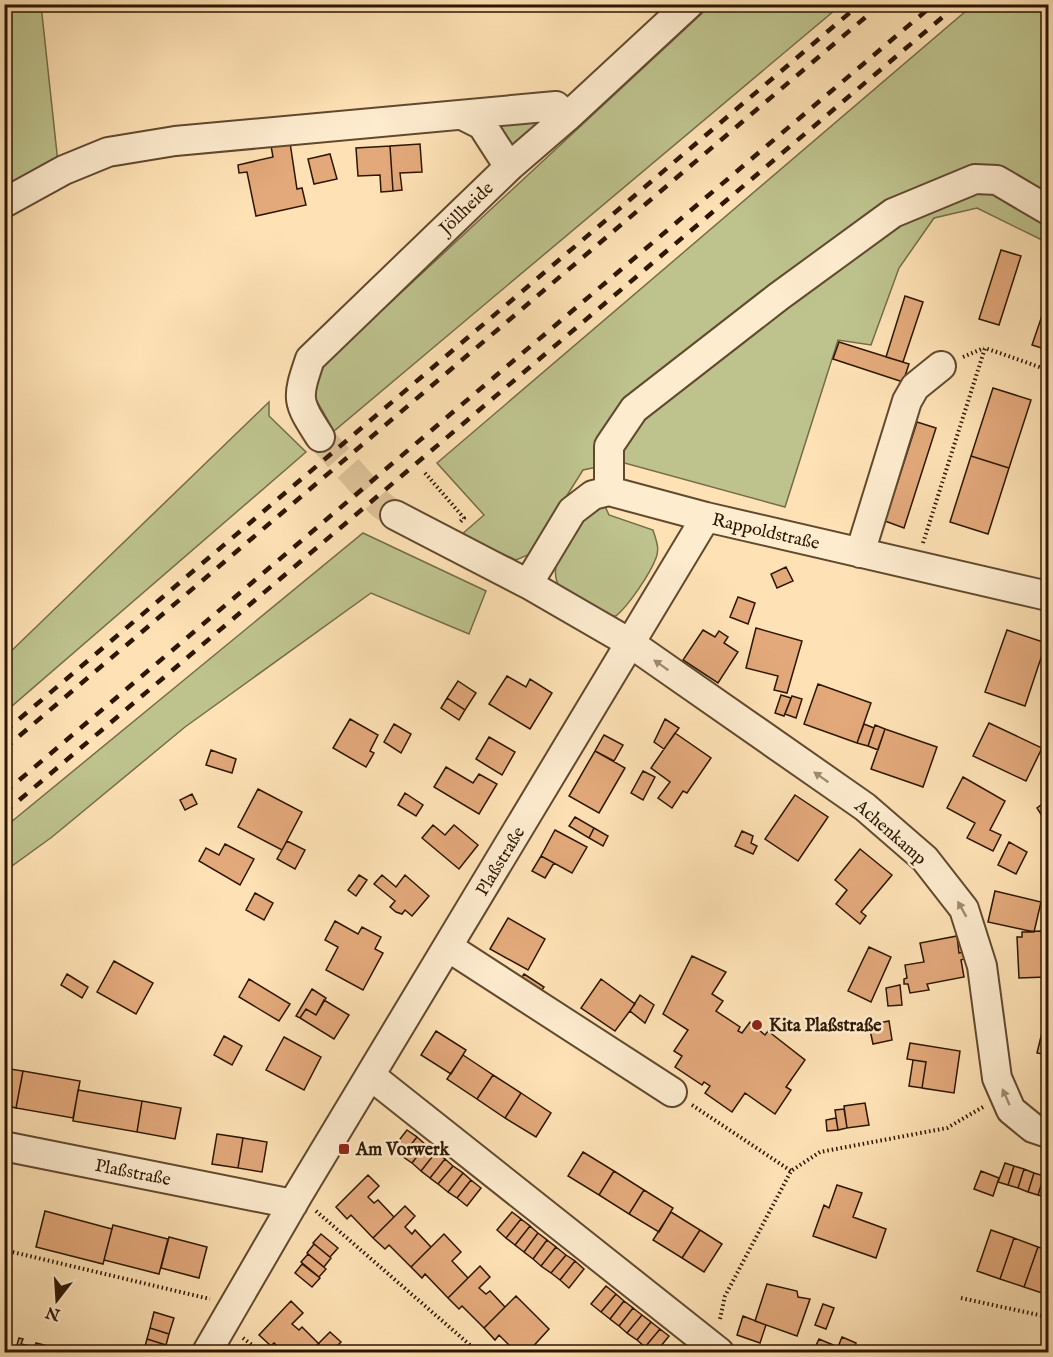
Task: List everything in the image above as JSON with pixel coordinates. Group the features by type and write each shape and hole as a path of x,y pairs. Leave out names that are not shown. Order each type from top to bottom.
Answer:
{"street":[{"name":"Jöllheide","path":"320,437 301,407 301,385 310,359 509,167 567,117 689,4"},
{"path":"4,202 64,170 108,152 175,141 556,106 567,117"},
{"path":"462,115 482,125 509,167"},
{"path":"528,584 572,511 592,495 609,491 609,446 634,409 778,297 894,213 975,178 997,180 1048,210"},
{"path":"860,553 907,400 915,387 941,366"},
{"name":"Rappoldstraße","path":"609,491 706,517 1048,596"},
{"path":"394,515 528,584 630,643"},
{"name":"Plaßstraße","path":"207,1353 296,1199 706,517"},
{"name":"Achenkamp","path":"630,643 865,807 925,859 964,909 982,966 997,1078 1011,1110 1033,1128 1048,1133"},
{"path":"448,947 672,1092"},
{"path":"371,1076 716,1350"},
{"name":"Plaßstraße","path":"8,1147 296,1199"}],"path":[{"path":"916,566 985,348 1048,370"},
{"path":"425,473 464,518 457,524"},
{"path":"672,1092 791,1171"},
{"path":"716,1350 725,1296 791,1171 819,1152 947,1128 1005,1095"},
{"path":"296,1199 478,1353"},
{"path":"4,1250 234,1305"},
{"path":"961,1298 1048,1317"}],"green space":[{"path":"4,5 41,5 58,163 4,194"},
{"path":"711,5 841,5 334,431 313,394 321,367"},
{"path":"973,5 1048,5 1048,243 977,208 934,218 899,268 871,345 838,340 785,507 621,462 583,470 530,554 516,560 461,535 484,515 437,463"},
{"path":"496,119 545,121 509,152"},
{"path":"269,402 269,416 306,452 5,712 5,657"},
{"path":"604,504 609,515 653,530 658,547 656,558 644,580 627,605 616,616 607,615 572,599 562,591 557,580 556,567 566,542 584,519"},
{"path":"363,533 486,591 469,634 371,593 185,727 52,837 5,871 5,827"}],"building":[{"path":"289,136 297,189 302,188 306,205 256,216 247,172 239,173 238,165 273,157 270,140"},
{"path":"420,144 422,172 400,173 402,190 393,191 390,146"},
{"path":"390,146 393,191 381,192 380,175 358,176 356,148"},
{"path":"330,154 337,179 314,184 308,159"},
{"path":"1001,250 1021,256 999,325 979,319"},
{"path":"905,296 923,302 903,362 886,357"},
{"path":"1046,304 1048,304 1048,350 1032,345"},
{"path":"839,342 909,364 903,382 833,359"},
{"path":"993,388 1031,400 1009,468 971,456"},
{"path":"917,422 936,428 904,528 885,521"},
{"path":"971,456 1009,468 988,534 950,522"},
{"path":"786,567 793,581 777,588 771,574"},
{"path":"738,597 755,603 748,624 730,617"},
{"path":"756,628 802,641 787,693 774,690 778,676 746,668"},
{"path":"703,630 715,637 719,631 728,637 724,643 738,652 718,683 683,660"},
{"path":"1007,630 1046,643 1025,706 985,692"},
{"path":"507,676 526,687 530,679 552,693 530,729 489,704"},
{"path":"458,681 476,693 465,710 447,698"},
{"path":"818,684 871,703 857,743 804,724"},
{"path":"781,695 791,698 784,716 775,713"},
{"path":"792,696 802,699 796,718 785,714"},
{"path":"447,698 465,710 459,720 441,708"},
{"path":"350,719 378,735 370,751 374,753 366,767 333,748"},
{"path":"665,719 679,728 664,749 654,742"},
{"path":"989,723 1042,748 1026,781 973,756"},
{"path":"394,724 411,734 401,753 384,742"},
{"path":"864,724 874,728 868,746 857,743"},
{"path":"875,725 885,729 878,750 868,746"},
{"path":"885,729 937,747 923,787 871,769"},
{"path":"675,733 711,758 687,793 683,791 672,808 658,798 670,782 651,768"},
{"path":"604,735 623,745 614,761 595,751"},
{"path":"489,737 515,752 502,775 476,759"},
{"path":"211,750 236,759 232,773 206,765"},
{"path":"595,751 625,768 599,813 569,796"},
{"path":"446,767 473,783 479,774 497,784 479,814 434,787"},
{"path":"643,771 655,777 643,800 631,793"},
{"path":"963,777 1005,801 990,830 1001,835 993,851 967,838 975,823 947,808"},
{"path":"258,789 302,812 282,850 238,827"},
{"path":"405,793 423,805 416,816 398,805"},
{"path":"192,794 197,804 185,810 180,800"},
{"path":"795,795 828,817 798,861 765,839"},
{"path":"1048,800 1048,815 1044,819 1037,808"},
{"path":"575,817 594,828 589,838 569,826"},
{"path":"433,825 445,835 454,825 478,845 459,869 422,838"},
{"path":"594,828 608,836 603,846 589,838"},
{"path":"555,830 587,847 572,873 541,856"},
{"path":"742,831 753,836 751,843 757,846 753,854 735,846"},
{"path":"287,841 305,850 295,869 277,859"},
{"path":"1009,842 1027,852 1016,874 998,865"},
{"path":"225,844 254,859 240,885 199,861 206,848 219,855"},
{"path":"860,849 892,875 861,912 866,916 860,924 836,904 847,890 835,880"},
{"path":"541,856 554,863 545,878 532,871"},
{"path":"359,875 367,880 356,896 348,890"},
{"path":"382,875 396,887 405,875 429,896 412,916 405,910 402,914 396,912 390,907 395,901 374,884"},
{"path":"995,891 1041,902 1034,932 988,922"},
{"path":"255,893 273,903 264,920 246,910"},
{"path":"508,918 545,939 528,970 490,949"},
{"path":"335,921 358,934 362,927 381,937 375,949 383,953 363,990 326,970 338,947 325,940"},
{"path":"1022,932 1048,932 1046,977 1019,978 1017,937 1022,937"},
{"path":"957,936 959,953 963,952 964,959 961,960 964,977 927,984 929,990 910,993 908,984 904,984 904,979 907,978 905,965 924,962 920,943"},
{"path":"869,947 891,957 871,1002 848,991"},
{"path":"692,956 726,972 712,994 723,1001 716,1011 740,1027 738,1031 742,1033 750,1022 765,1035 768,1031 805,1060 786,1087 791,1090 775,1114 745,1093 732,1112 705,1093 710,1086 704,1082 702,1085 675,1067 682,1056 674,1051 688,1030 663,1014"},
{"path":"114,961 153,983 136,1014 97,992"},
{"path":"67,974 88,987 82,998 61,985"},
{"path":"524,974 544,987 537,997 518,984"},
{"path":"249,979 290,1004 279,1021 239,997"},
{"path":"601,979 635,1004 615,1031 581,1008"},
{"path":"900,985 902,1005 888,1006 886,988"},
{"path":"312,989 326,998 316,1015 306,1009 300,1018 296,1016"},
{"path":"640,995 654,1005 645,1023 630,1011"},
{"path":"324,1000 349,1015 334,1039 300,1018 306,1009 316,1015"},
{"path":"1046,1016 1048,1017 1048,1055 1037,1053"},
{"path":"889,1021 892,1040 873,1044 869,1025"},
{"path":"436,1031 466,1050 451,1074 421,1055"},
{"path":"224,1036 242,1046 232,1065 214,1055"},
{"path":"284,1037 321,1057 304,1090 266,1070"},
{"path":"910,1043 960,1051 954,1093 922,1088 926,1062 907,1059"},
{"path":"463,1055 493,1075 477,1099 447,1079"},
{"path":"913,1060 926,1062 922,1088 909,1086"},
{"path":"4,1068 23,1071 16,1108 4,1105"},
{"path":"23,1071 80,1081 73,1118 16,1108"},
{"path":"493,1075 521,1093 505,1118 477,1099"},
{"path":"78,1090 142,1101 137,1132 73,1121"},
{"path":"521,1093 551,1113 536,1137 505,1118"},
{"path":"142,1101 181,1108 175,1139 137,1132"},
{"path":"865,1103 869,1125 847,1128 844,1106"},
{"path":"844,1109 847,1128 838,1130 835,1110"},
{"path":"836,1118 838,1130 827,1131 826,1120"},
{"path":"407,1130 417,1137 402,1156 393,1148"},
{"path":"217,1134 243,1138 238,1168 212,1164"},
{"path":"417,1137 426,1145 412,1163 402,1156"},
{"path":"243,1138 267,1142 262,1172 238,1168"},
{"path":"426,1145 436,1152 421,1171 412,1163"},
{"path":"436,1152 445,1159 430,1178 421,1171"},
{"path":"583,1152 614,1171 599,1195 568,1176"},
{"path":"445,1159 453,1166 438,1184 430,1178"},
{"path":"1005,1163 1014,1166 1008,1185 998,1182"},
{"path":"453,1166 463,1173 448,1192 438,1184"},
{"path":"1014,1166 1024,1169 1018,1188 1008,1185"},
{"path":"1024,1169 1034,1173 1028,1192 1018,1188"},
{"path":"614,1171 644,1190 629,1214 599,1195"},
{"path":"981,1171 999,1178 993,1196 974,1189"},
{"path":"463,1173 471,1180 457,1198 448,1192"},
{"path":"1034,1173 1044,1176 1038,1195 1028,1192"},
{"path":"368,1175 379,1186 368,1197 374,1203 378,1200 394,1217 373,1238 351,1215 347,1219 336,1207"},
{"path":"1044,1176 1048,1178 1048,1198 1038,1195"},
{"path":"471,1180 481,1188 467,1206 457,1198"},
{"path":"837,1185 862,1193 853,1217 886,1229 876,1258 813,1236 824,1205 829,1208"},
{"path":"644,1190 673,1208 659,1232 629,1214"},
{"path":"405,1206 415,1216 405,1227 412,1234 415,1230 431,1247 411,1267 389,1245 385,1249 373,1238"},
{"path":"45,1211 112,1229 103,1264 36,1247"},
{"path":"512,1212 521,1219 506,1238 497,1230"},
{"path":"671,1212 700,1230 682,1258 653,1240"},
{"path":"521,1219 530,1226 515,1245 506,1238"},
{"path":"113,1225 168,1239 159,1274 104,1260"},
{"path":"530,1226 538,1233 524,1252 515,1245"},
{"path":"700,1230 722,1244 704,1272 682,1258"},
{"path":"991,1230 1014,1238 1000,1279 977,1271"},
{"path":"538,1233 547,1240 533,1259 524,1252"},
{"path":"321,1234 338,1248 330,1257 313,1243"},
{"path":"444,1234 461,1252 452,1261 468,1278 448,1298 425,1274 422,1278 411,1267"},
{"path":"169,1237 207,1247 199,1278 161,1268"},
{"path":"1014,1238 1038,1247 1024,1287 1000,1279"},
{"path":"547,1240 556,1247 541,1266 533,1259"},
{"path":"314,1244 331,1258 324,1267 307,1253"},
{"path":"556,1247 566,1255 551,1273 541,1266"},
{"path":"1038,1247 1048,1250 1048,1295 1024,1287"},
{"path":"308,1254 326,1269 319,1277 301,1262"},
{"path":"566,1255 575,1261 560,1280 551,1273"},
{"path":"575,1261 584,1269 569,1288 560,1280"},
{"path":"302,1264 320,1278 312,1287 295,1273"},
{"path":"480,1266 490,1277 479,1288 486,1294 490,1291 505,1307 484,1328 462,1306 459,1309 448,1298"},
{"path":"767,1284 797,1291 798,1297 810,1299 797,1336 755,1321"},
{"path":"606,1286 616,1294 601,1312 591,1304"},
{"path":"616,1294 624,1301 610,1319 601,1312"},
{"path":"516,1296 549,1329 528,1352 516,1352 499,1335 495,1340 484,1328"},
{"path":"291,1301 303,1313 292,1324 299,1330 302,1327 319,1344 310,1352 284,1352 274,1343 271,1346 259,1335"},
{"path":"624,1301 633,1308 619,1326 610,1319"},
{"path":"823,1304 834,1308 826,1329 815,1325"},
{"path":"633,1308 642,1315 627,1333 619,1326"},
{"path":"154,1312 174,1318 169,1334 150,1328"},
{"path":"642,1315 651,1322 637,1340 627,1333"},
{"path":"743,1316 766,1325 760,1343 737,1335"},
{"path":"651,1322 660,1329 645,1347 637,1340"},
{"path":"150,1328 169,1334 166,1345 147,1339"},
{"path":"660,1329 669,1336 656,1352 652,1352 645,1347"},
{"path":"330,1332 341,1342 331,1352 310,1352"},
{"path":"842,1337 856,1343 854,1352 813,1352 819,1339 838,1347"},
{"path":"19,1338 23,1339 21,1344 35,1347 36,1343 56,1348 55,1352 15,1352"},
{"path":"147,1339 166,1345 164,1352 144,1350"}],"tunnel":[{"path":"320,437 380,504 395,515"}],"railway":[{"path":"4,732 860,4"},
{"path":"4,749 881,4"},
{"path":"4,793 934,4"},
{"path":"4,813 958,4"}],"place":[{"name":"Kita Plaßstraße","path":"757,1025"},
{"name":"Am Vorwerk","path":"344,1149"}]}
